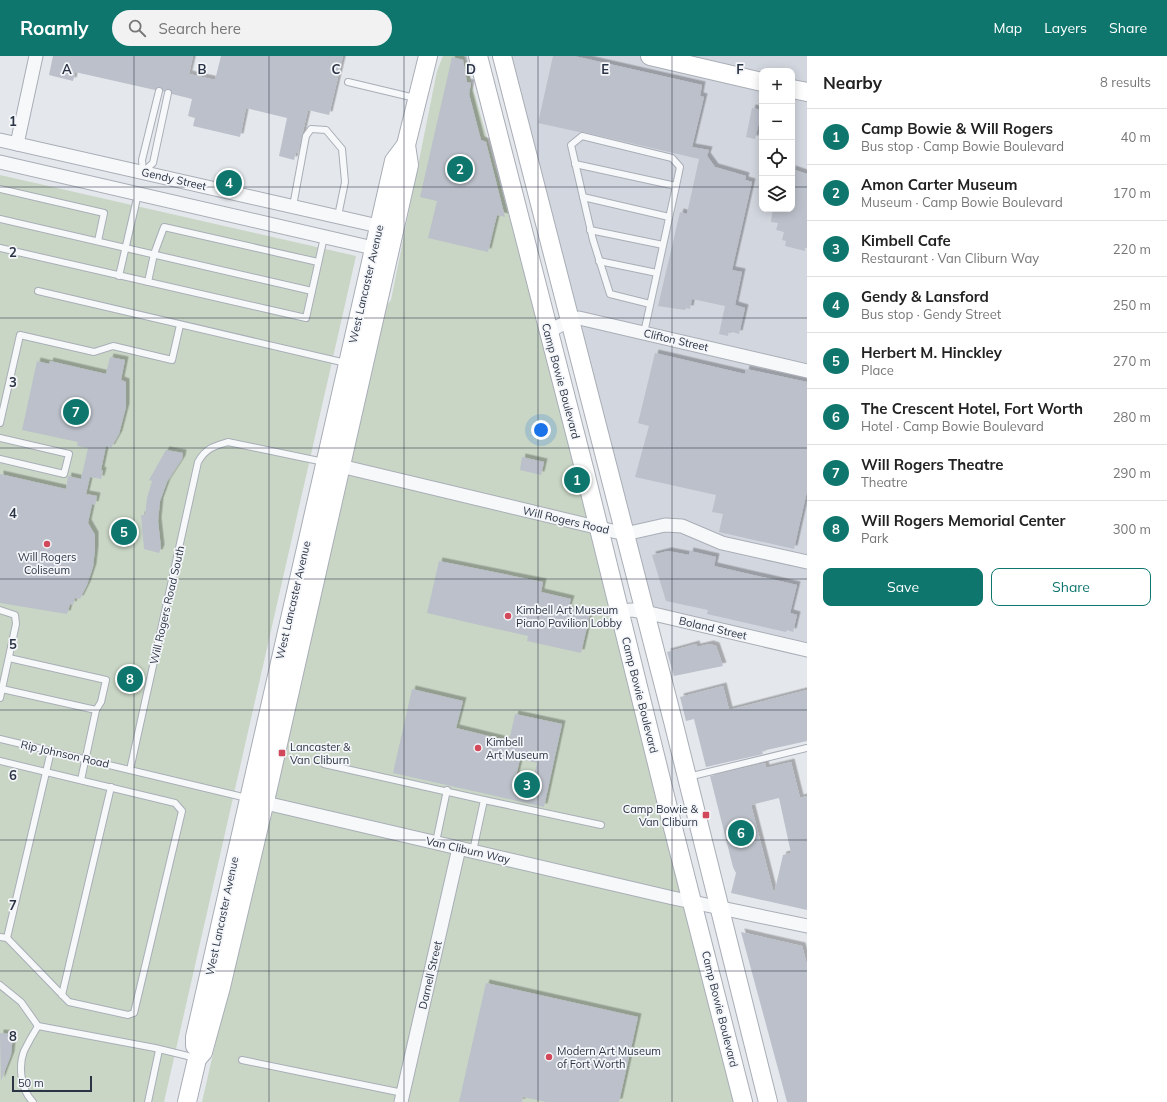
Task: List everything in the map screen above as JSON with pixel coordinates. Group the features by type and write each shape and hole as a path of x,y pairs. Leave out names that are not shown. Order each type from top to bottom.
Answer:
{"main road":[{"name":"Camp Bowie Boulevard","path":"478,56 743,1102"},
{"path":"502,56 626,534 768,1102"},
{"path":"652,56 759,81"},
{"name":"West Lancaster Avenue","path":"187,1102 197,1059 203,1052 222,987 256,800 387,228 394,161 406,145 426,59"},
{"path":"795,90 807,92"},
{"path":"640,695 665,689"},
{"path":"647,726 673,721"}],"street":[{"path":"17,144 36,56"},
{"name":"Gendy Street","path":"0,140 387,228"},
{"name":"Gendy Street","path":"0,162 382,250"},
{"path":"138,194 143,172"},
{"name":"Clifton Street","path":"548,332 570,320 579,318 807,371"},
{"name":"Will Rogers Road","path":"333,464 626,534 665,525 682,526 722,543 807,562"},
{"name":"Boland Street","path":"619,611 632,610 645,612 807,650"},
{"name":"Van Cliburn Way","path":"256,800 692,902 807,926"},
{"name":"Darnell Street","path":"402,1098 459,848"}],"lane":[{"path":"348,82 417,98"},
{"path":"143,172 142,160 159,91"},
{"path":"143,172 153,163 168,93"},
{"path":"293,206 306,136 311,129 326,130 342,149 345,182 338,216"},
{"path":"644,333 680,167 672,158 582,136 571,145 590,230 610,294 650,304"},
{"path":"575,164 676,186"},
{"path":"0,189 104,213 98,241"},
{"path":"120,276 138,194"},
{"path":"583,197 669,217"},
{"path":"0,219 312,290"},
{"path":"148,282 154,254 164,227 318,262"},
{"path":"590,230 663,245"},
{"path":"0,248 306,318 324,236"},
{"path":"599,261 657,273"},
{"path":"38,291 355,365"},
{"path":"0,423 20,335 94,352 113,346 172,360 180,325"},
{"path":"0,438 69,454 64,474 0,459"},
{"name":"Will Rogers Road South","path":"130,770 198,462 204,452 214,446 228,442 333,464"},
{"path":"0,610 15,615 16,624 0,698"},
{"path":"9,658 106,680 101,702 96,710 81,780"},
{"path":"2,689 96,710"},
{"name":"Rip Johnson Road","path":"0,739 130,770"},
{"path":"686,777 807,748"},
{"path":"7,938 51,751"},
{"path":"0,761 175,803 182,811 134,1013 128,1015 69,1002 7,938 0,937"},
{"path":"324,764 601,825"},
{"name":"Van Cliburn Way","path":"130,770 256,800"},
{"path":"62,995 111,787"},
{"path":"436,842 447,790"},
{"path":"473,851 484,800"},
{"path":"0,985 21,1002 38,1026 197,1059"},
{"path":"33,1102 24,1088 22,1069 24,1053 38,1026"},
{"path":"148,1102 159,1050"},
{"path":"242,1060 402,1098"}],"shaded area":[{"path":"510,56 807,56 807,643 650,609"}],"green space":[{"path":"443,56 464,56 545,344 735,1102 202,1102 383,310 391,300 437,71"},
{"path":"0,175 356,256 164,1102 0,1102"}],"building":[{"path":"53,56 193,56 189,74 215,80 221,56 343,56 329,115 308,110 298,153 296,152 294,160 279,156 287,118 246,108 240,137 193,126 195,118 188,116 192,99 172,94 169,89 166,89 164,92 160,87 155,90 75,72 73,81 49,75"},
{"path":"553,56 574,56 702,85 700,96 704,97 692,147 709,150 707,156 715,167 746,176 745,180 752,182 732,270 742,272 735,305 745,308 739,334 729,331 728,336 719,334 725,306 692,299 690,309 686,308 685,310 658,306 680,212 687,214 699,159 538,123"},
{"path":"452,57 463,60 467,82 471,83 469,94 481,140 486,142 505,217 497,215 488,252 428,238 437,201 420,197"},
{"path":"752,108 759,109 759,122 755,139 746,137"},
{"path":"795,170 807,174 807,248 805,248 805,251 785,246 786,241 782,240 784,232 776,230 778,223 771,222 773,212 795,212"},
{"path":"655,353 745,374 746,369 807,382 807,491 794,549 719,532 723,514 712,512 716,495 635,477 649,426 638,423"},
{"name":"Will Rogers Coliseum","path":"110,357 125,360 121,380 126,382 126,407 119,434 111,448 106,446 101,470 103,471 101,479 90,477 86,494 97,496 95,505 92,504 88,523 95,535 95,549 93,567 87,585 80,599 75,598 73,605 70,604 67,614 0,603 0,474 66,489 68,476 81,479 88,448 77,446 78,442 22,430 37,361 49,364 50,361 106,374"},
{"path":"166,450 183,453 182,459 167,482 160,501 158,521 161,548 159,553 144,549 141,515 145,515 147,498 152,481 149,480"},
{"path":"522,457 544,462 541,475 520,470"},
{"path":"668,551 689,555 690,551 716,557 714,566 797,585 790,613 797,615 793,632 787,630 786,632 707,614 708,610 666,601 652,555"},
{"path":"439,561 543,582 541,592 571,599 568,609 590,614 581,653 527,641 528,636 427,613"},
{"path":"696,644 697,647 710,644 716,646 723,666 674,676 667,652"},
{"path":"723,686 729,710 807,690 807,741 762,751 763,754 706,767 694,719 686,721 680,697"},
{"name":"Kimbell Art Museum","path":"412,689 463,701 456,728 509,741 515,714 562,724 544,807 393,773","holes":["520,759 537,763 533,780 516,776"]},
{"path":"791,762 800,798 807,796 807,910 731,893 736,873 733,867 710,776 765,763 766,768","holes":["779,798 791,853 783,855 774,894 751,805"]},
{"path":"741,932 802,946 807,965 807,1102 787,1102"},
{"name":"Modern Art Museum of Fort Worth","path":"486,983 638,1017 619,1102 546,1102 523,1097 522,1102 459,1102"},
{"path":"0,1033 13,1034 11,1055 1,1081"}],"place":[{"name":"Amon Carter Museum","path":"460,169"},
{"name":"Gendy & Lansford","path":"229,183"},
{"name":"Will Rogers Theatre","path":"76,412"},
{"name":"Camp Bowie & Will Rogers","path":"577,480"},
{"name":"Herbert M. Hinckley","path":"124,532"},
{"name":"Will Rogers Coliseum","path":"47,544"},
{"name":"Kimbell Art Museum Piano Pavilion Lobby","path":"508,616"},
{"name":"Will Rogers Memorial Center","path":"130,679"},
{"name":"Kimbell Art Museum","path":"478,748"},
{"name":"Lancaster & Van Cliburn","path":"282,753"},
{"name":"Kimbell Cafe","path":"527,785"},
{"name":"Camp Bowie & Van Cliburn","path":"706,815"},
{"name":"The Crescent Hotel, Fort Worth","path":"741,833"},
{"name":"Modern Art Museum of Fort Worth","path":"549,1057"}]}
